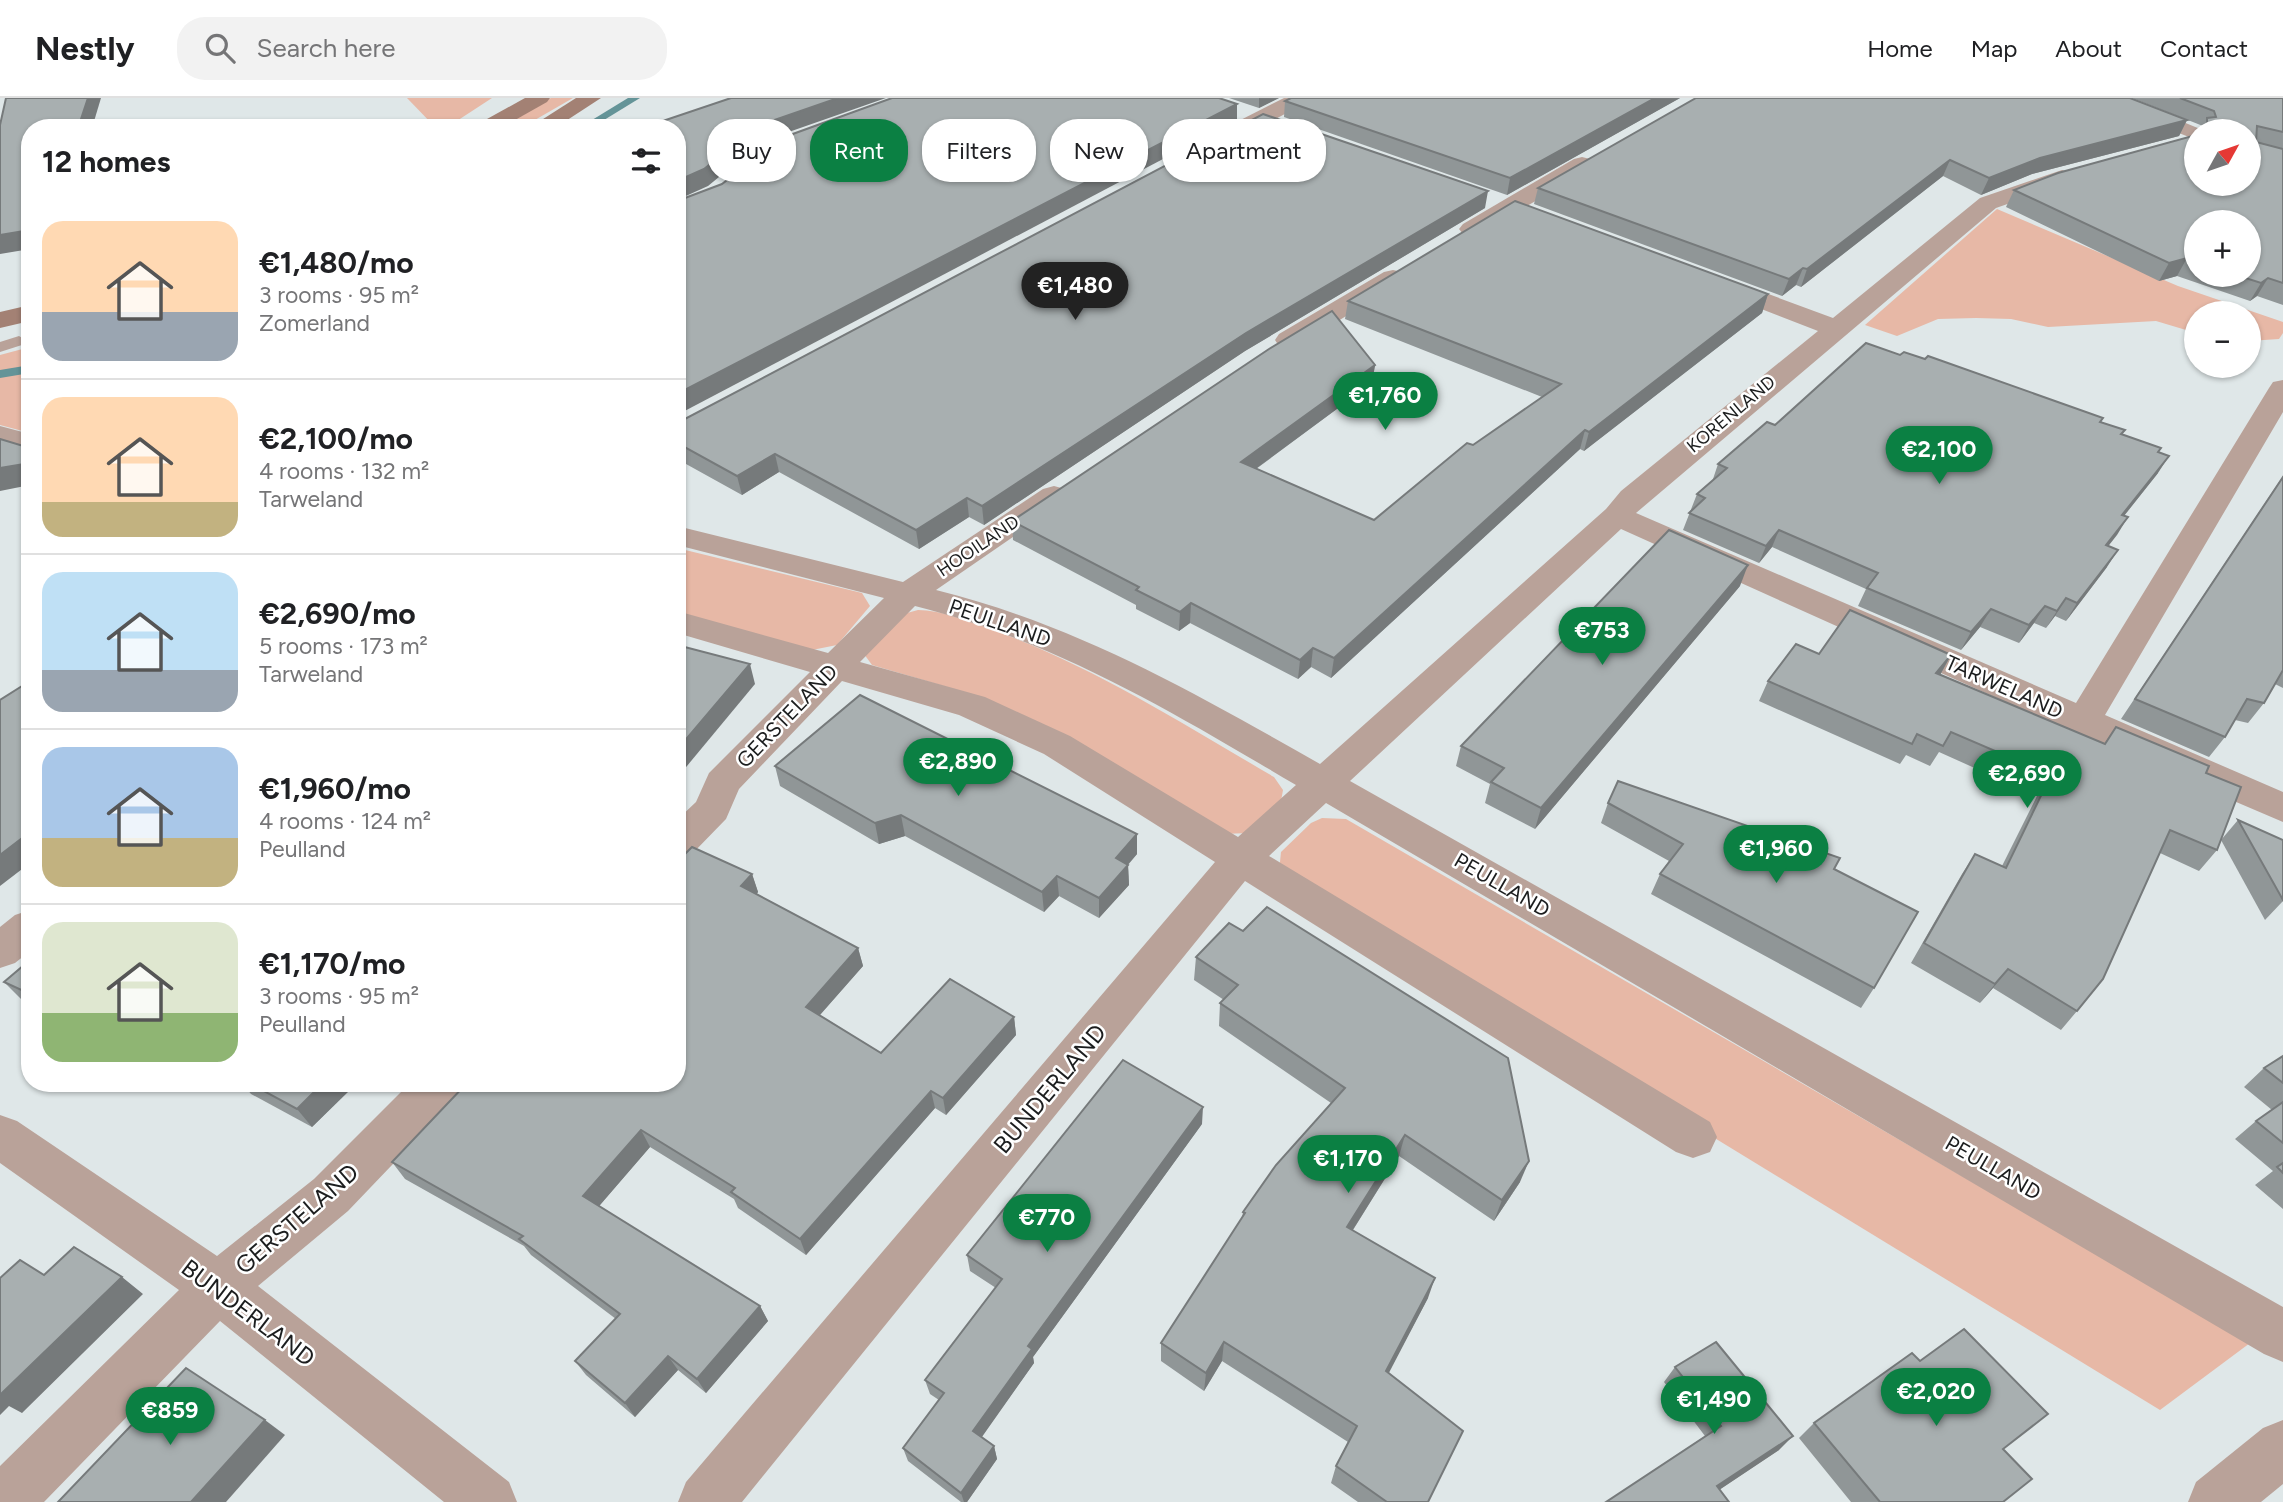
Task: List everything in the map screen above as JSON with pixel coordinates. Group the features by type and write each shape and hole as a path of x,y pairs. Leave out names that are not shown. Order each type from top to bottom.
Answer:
{"main road":[{"path":"502,119 540,98"},
{"path":"555,119 591,98"},
{"path":"0,320 21,315"}],"street":[{"path":"1240,119 1247,114 1300,98"},
{"path":"2107,98 2184,128"},
{"path":"1247,114 1261,119"},
{"path":"2170,148 2184,144"},
{"path":"1452,241 1496,202 1600,154"},
{"name":"KORENLAND","path":"1324,782 1617,516 1632,498 1988,203 2041,182 2080,172"},
{"path":"1496,202 1535,216"},
{"path":"1268,352 1417,262"},
{"path":"1692,274 1835,328"},
{"name":"TARWELAND","path":"2083,723 2283,388"},
{"path":"0,435 21,441"},
{"name":"HOOILAND","path":"907,594 1076,480"},
{"name":"TARWELAND","path":"1617,516 2083,723 2283,808"},
{"name":"PEULLAND","path":"686,537 966,608 1095,657 1158,688 2283,1336"},
{"name":"GERSTELAND","path":"686,835 712,809 722,783 907,594"},
{"path":"686,624 972,706 1011,721 1057,745 1693,1137"},
{"name":"BUNDERLAND","path":"706,1502 1241,859 1324,782"},
{"path":"0,951 21,934"},
{"name":"GERSTELAND","path":"4,1502 218,1287 331,1195 432,1092"},
{"name":"BUNDERLAND","path":"0,1136 218,1287 489,1502"},
{"path":"2216,1502 2283,1448"}],"shaded area":[{"path":"407,98 492,98 460,119 427,119"},
{"path":"551,98 573,98 537,119 513,119"},
{"path":"1997,209 2178,286 2222,301 2184,301 2184,329 2156,321 2048,327 2011,319 1976,318 1938,319 1897,336 1865,325"},
{"path":"2261,314 2283,322 2283,333 2279,339 2261,340"},
{"path":"21,349 21,431 0,425 0,355"},
{"path":"686,550 862,593 870,606 837,645 812,650 686,616"},
{"path":"918,610 944,614 985,627 1097,676 1274,777 1283,790 1281,801 1249,833 1223,834 964,692 872,665 864,654 907,613"},
{"path":"1322,818 1346,819 2250,1343 2160,1410 1279,872 1281,852 1311,823"}],"building":[{"path":"6,98 88,98 81,119 21,119 21,232 0,235 0,125"},
{"path":"731,98 838,98 777,119 707,119 707,167 686,177 686,119 669,119"},
{"path":"892,98 1219,98 1237,104 1208,119 1162,119 1162,143 1148,150 1148,119 1050,119 1050,182 1086,182 686,389 686,198 722,184 796,182 796,133 810,128 810,182 908,182 908,119 834,119"},
{"path":"1291,98 1655,98 1510,178 1285,101"},
{"path":"1696,98 2130,98 2184,119 2040,158 1989,178 1950,160 1807,269 1803,268 1789,279 1538,188"},
{"path":"2180,98 2283,98 2283,132 2261,127 2261,119 2207,119 2216,117 2214,111"},
{"path":"1263,114 1278,119 1254,119"},
{"path":"1326,136 1488,191 1246,333 982,506 967,498 916,530 775,454 737,476 686,448 686,418 1134,182 1148,182 1148,175 1162,167 1162,182 1326,182"},
{"path":"2184,138 2184,196 2261,196 2261,143 2283,149 2283,283 2268,278 2261,283 2261,210 2184,210 2184,259 2169,263 2014,190 2058,173"},
{"path":"1515,201 1768,294 1589,432 1585,430 1334,658 1313,648 1300,660 1191,603 1180,612 1136,590 1139,587 1012,521 1269,349 1332,311 1375,365 1241,462 1374,520 1467,443 1473,445 1561,384 1348,301"},
{"path":"1866,343 1900,355 1904,352 1925,359 1928,356 2103,418 2100,422 2125,430 2121,434 2161,448 2158,452 2169,456 2122,515 2128,517 2106,545 2118,550 2077,603 2066,598 2057,611 2045,606 2029,625 1991,609 1971,632 1867,588 1878,573 1779,530 1766,546 1689,513 1705,498 1697,494 1727,468 1718,464 1767,422 1775,425"},
{"path":"0,439 21,445 21,464 0,468"},
{"path":"2283,477 2283,670 2264,703 2247,699 2225,737 2135,699"},
{"path":"1669,530 1748,565 1541,808 1491,782 1504,768 1461,746"},
{"path":"1850,610 1951,655 1936,673 2105,744 2116,727 2209,766 2206,773 2241,787 2217,850 2170,830 2103,979 2077,1011 2008,969 1995,984 1924,943 1975,854 2006,868 2051,775 1951,732 1943,746 1917,734 1912,744 1768,681 1796,644 1819,654"},
{"path":"686,647 750,664 686,739"},
{"path":"21,687 21,839 0,855 0,700"},
{"path":"860,695 1137,834 1116,858 1128,865 1099,898 1057,876 1042,892 901,815 875,823 775,766"},
{"path":"1618,781 1840,858 1834,869 1918,912 1874,988 1660,874 1683,844 1608,803"},
{"path":"2238,820 2283,840 2283,900"},
{"path":"692,847 752,874 741,886 858,948 806,1007 881,1053 950,979 1014,1017 943,1098 931,1091 800,1239 731,1192 735,1188 641,1130 583,1196 760,1306 697,1379 668,1356 625,1403 575,1361 620,1314 519,1239 523,1236 392,1162 458,1092 686,1092 686,853"},
{"path":"1267,907 1508,1058 1529,1161 1502,1200 1405,1135 1347,1227 1435,1278 1386,1371 1463,1431 1428,1502 1387,1502 1336,1466 1357,1426 1224,1342 1206,1373 1161,1343 1245,1213 1243,1212 1276,1165 1345,1088 1220,1003 1238,985 1196,957 1229,923 1243,931"},
{"path":"21,968 21,990 4,982"},
{"path":"2283,1056 2283,1083 2264,1068"},
{"path":"1123,1060 1203,1107 1028,1346 1032,1349 973,1431 994,1446 961,1493 903,1448 944,1393 925,1380 1002,1279 967,1255"},
{"path":"266,1092 314,1092 297,1109"},
{"path":"2283,1102 2283,1143 2256,1121"},
{"path":"74,1247 122,1277 0,1395 0,1278 20,1260 44,1275"},
{"path":"1964,1329 2048,1414 2003,1449 2032,1479 2003,1502 1880,1502 1814,1423 1912,1353 1920,1361"},
{"path":"1716,1342 1793,1436 1717,1486 1729,1502 1606,1502 1721,1426 1675,1367"},
{"path":"186,1368 265,1420 191,1502 58,1502"}],"waterway":[{"path":"599,119 635,98"},
{"path":"0,374 21,370"}]}
